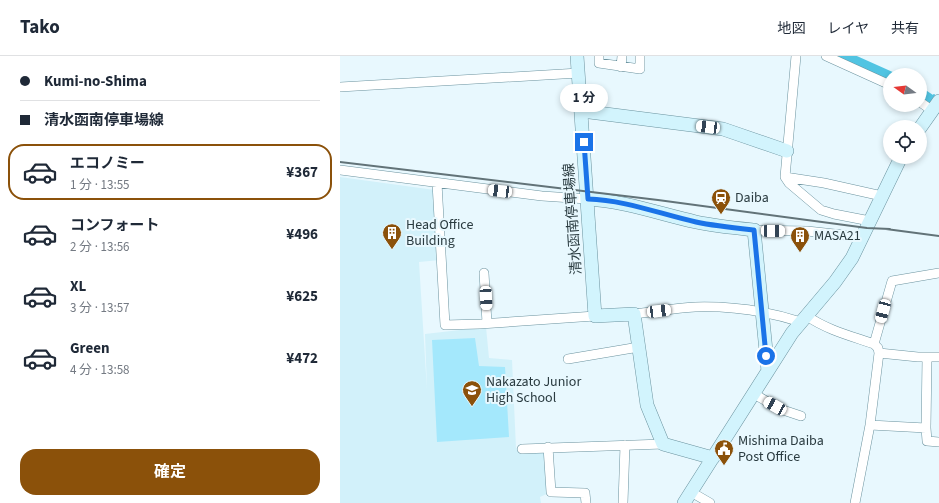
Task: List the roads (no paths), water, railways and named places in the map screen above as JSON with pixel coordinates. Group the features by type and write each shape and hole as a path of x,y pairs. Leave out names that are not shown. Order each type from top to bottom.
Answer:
{"street":[{"name":"清水函南停車場線","path":"577,56 595,316"},
{"path":"599,56 599,63 640,69 640,56"},
{"path":"621,67 622,56"},
{"path":"796,56 785,177 789,183 821,210 870,221"},
{"path":"826,56 883,82"},
{"path":"340,87 579,73"},
{"path":"926,120 935,107"},
{"path":"582,111 724,129 787,151"},
{"path":"710,503 688,498 783,347 852,258 898,164"},
{"path":"340,170 542,196 618,202 720,227 754,230 807,231 862,236"},
{"path":"785,177 824,183 882,196"},
{"path":"437,183 445,325 634,314 695,307 733,308 761,311 804,319 874,344 878,348 879,353 870,425 855,503"},
{"path":"754,230 768,371"},
{"path":"484,273 487,323"},
{"path":"874,344 892,281 939,273"},
{"path":"634,314 648,405 663,444"},
{"path":"568,359 639,347"},
{"path":"879,353 927,358 939,357"},
{"path":"927,358 927,441 939,442"},
{"path":"754,394 780,409 801,416"},
{"path":"870,425 926,428"},
{"path":"522,449 663,444 713,458"},
{"path":"623,503 625,445"},
{"path":"548,447 551,492 585,493 586,503"}],"waterway":[{"path":"841,56 883,75"},
{"path":"931,100 934,95"},
{"path":"927,99 939,107"}],"railway":[{"path":"340,162 658,200 867,228 890,229"},
{"path":"886,229 939,236"}],"place":[{"name":"Daiba","path":"721,215"},
{"name":"Head Office Building","path":"392,250"},
{"name":"MASA21","path":"800,253"},
{"name":"Nakazato Junior High School","path":"472,407"},
{"name":"Mishima Daiba Post Office","path":"724,466"}]}
